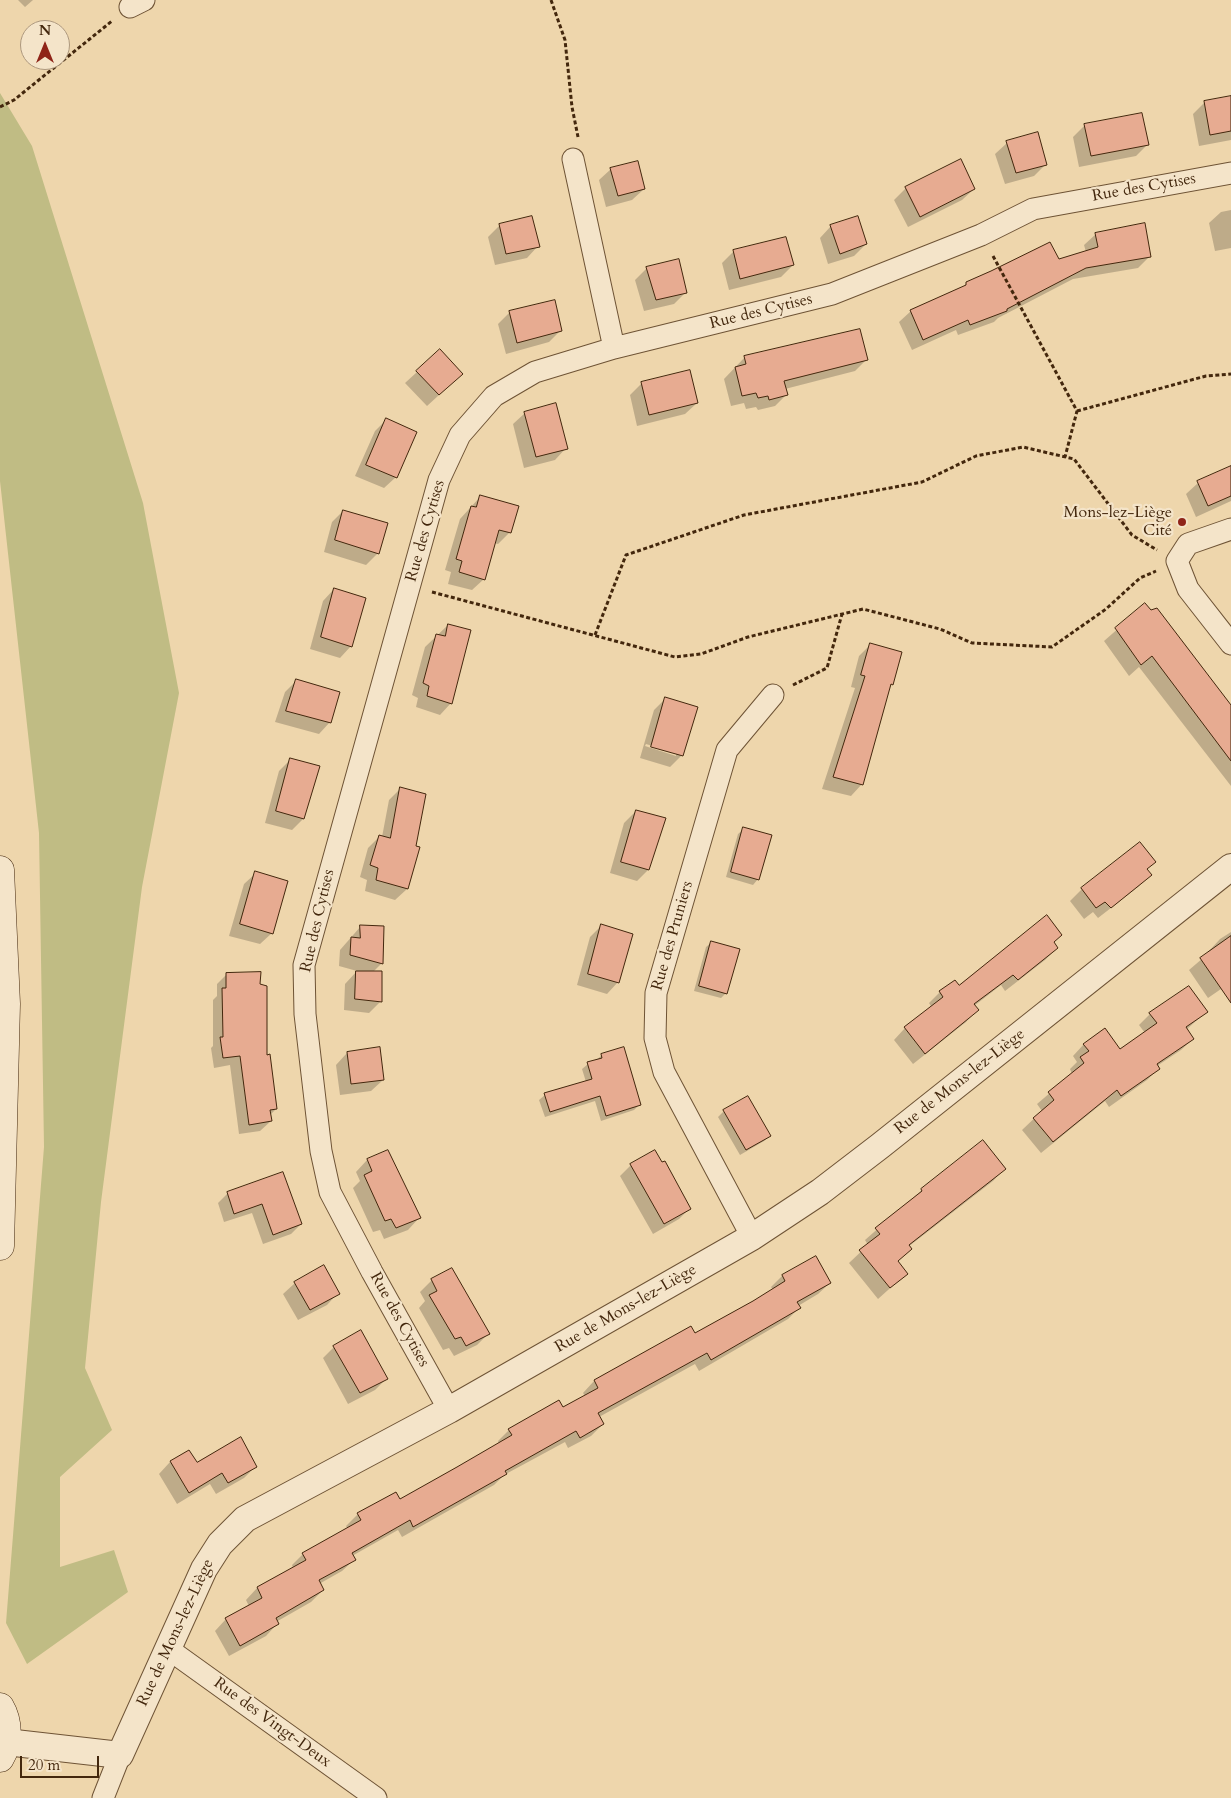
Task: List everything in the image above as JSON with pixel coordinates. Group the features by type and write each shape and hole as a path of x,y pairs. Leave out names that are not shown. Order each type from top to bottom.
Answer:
{"main road":[{"path":"0,870 6,1004 0,1246"},
{"path":"0,1707 6,1727 3,1750"}],"street":[{"path":"573,159 614,348"},
{"name":"Rue des Cytises","path":"449,1410 330,1192 321,1151 305,1014 304,965 439,480 460,436 494,396 535,372 614,348 832,294 981,235 1033,208 1231,173"},
{"path":"1231,529 1188,544 1178,561 1188,589 1231,644"},
{"name":"Rue des Pruniers","path":"752,1237 664,1072 655,1038 656,993 727,750 773,695"},
{"name":"Rue de Mons-lez-Liège","path":"103,1798 167,1648 204,1569 220,1544 245,1519 449,1410 752,1237 820,1192 880,1146 1231,867"},
{"name":"Rue des Vingt-Deux","path":"167,1648 376,1798"},
{"path":"3,1750 60,1750 120,1756"}],"path":[{"path":"550,0 565,40 572,107 578,140 573,159"},
{"path":"0,107 14,100 137,4"},
{"path":"981,235 1077,411 1065,457"},
{"path":"1077,411 1206,376 1231,374"},
{"path":"595,635 626,556 744,515 922,482 976,456 1023,447 1074,459 1132,535 1178,561"},
{"path":"410,586 676,657 701,654 748,637 863,608 940,629 972,643 1052,648 1106,608 1140,578 1178,561"},
{"path":"773,695 827,668 842,613"}],"shaded area":[{"path":"0,93 32,146 143,503 179,693 142,887 101,1202 85,1368 112,1430 60,1477 60,1567 114,1550 128,1592 27,1664 6,1623 44,1147 39,833 0,481"}],"building":[{"path":"1231,96 1231,131 1210,135 1204,101"},
{"path":"1142,113 1149,145 1091,156 1084,124"},
{"path":"1038,132 1047,165 1016,173 1006,141"},
{"path":"961,159 975,189 920,217 905,187"},
{"path":"638,161 645,189 618,196 610,168"},
{"path":"532,216 540,247 506,254 499,224"},
{"path":"858,216 867,244 840,254 830,225"},
{"path":"1145,223 1151,257 1086,268 1007,309 1007,311 970,325 968,320 923,340 910,310 966,285 966,282 1050,242 1059,259 1098,247 1095,233"},
{"path":"786,237 794,265 740,279 733,250"},
{"path":"679,259 687,293 656,300 646,267"},
{"path":"555,300 562,331 517,343 509,311"},
{"path":"860,329 868,360 784,381 788,395 769,400 768,396 758,398 756,393 742,396 735,367 746,364 744,356"},
{"path":"440,349 463,374 439,395 416,371"},
{"path":"690,370 698,403 649,415 641,382"},
{"path":"556,403 568,449 536,457 524,412"},
{"path":"386,418 417,432 397,478 366,465"},
{"path":"1231,466 1231,496 1208,506 1197,481"},
{"path":"480,495 519,506 511,533 499,530 485,580 459,572 462,561 456,559 471,506 476,507"},
{"path":"343,510 388,523 379,554 335,540"},
{"path":"334,588 366,598 352,647 321,637"},
{"path":"1145,603 1151,610 1157,608 1231,705 1231,761 1152,656 1141,665 1115,628"},
{"path":"448,624 471,630 452,704 427,696 429,686 423,683 436,634 445,636"},
{"path":"870,643 902,652 893,685 891,684 863,785 833,777 865,676 861,675"},
{"path":"296,679 340,692 331,723 286,711"},
{"path":"665,697 698,707 683,756 651,747"},
{"path":"290,758 320,766 304,819 276,811"},
{"path":"400,787 426,794 416,846 420,847 408,889 376,880 378,868 370,865 379,835 390,838"},
{"path":"636,810 666,818 649,870 621,862"},
{"path":"743,827 772,835 759,880 731,872"},
{"path":"1140,842 1156,862 1147,869 1152,875 1111,908 1105,902 1096,908 1081,888"},
{"path":"255,871 288,881 273,934 240,924"},
{"path":"1047,915 1062,935 1054,942 1058,948 1018,980 1013,975 974,1004 979,1010 925,1054 904,1027 943,997 939,991 955,980 959,985"},
{"path":"601,924 633,934 619,983 588,974"},
{"path":"360,925 384,926 383,964 350,955 351,937 360,938"},
{"path":"1231,936 1231,1003 1200,958"},
{"path":"711,941 740,949 727,994 699,986"},
{"path":"356,971 382,971 382,1002 355,999"},
{"path":"261,972 260,984 267,986 267,1055 270,1054 277,1109 270,1110 272,1121 249,1125 240,1056 223,1058 220,1037 223,1037 222,988 226,988 226,973"},
{"path":"1189,986 1208,1012 1186,1027 1194,1039 1157,1064 1160,1069 1121,1096 1117,1090 1053,1142 1033,1118 1054,1100 1048,1092 1084,1063 1080,1057 1089,1051 1083,1044 1105,1028 1120,1049 1157,1023 1149,1013"},
{"path":"380,1047 384,1080 351,1084 347,1052"},
{"path":"624,1047 641,1105 606,1116 600,1096 550,1112 544,1093 592,1079 587,1062 602,1058 601,1054"},
{"path":"748,1096 771,1136 746,1150 723,1110"},
{"path":"983,1140 1006,1169 909,1245 912,1249 898,1261 908,1274 890,1288 859,1250 880,1234 875,1228"},
{"path":"388,1150 421,1218 396,1228 391,1219 385,1221 364,1175 372,1171 367,1159"},
{"path":"655,1150 662,1162 665,1161 691,1209 664,1224 630,1164"},
{"path":"283,1172 302,1224 273,1235 262,1204 234,1214 227,1192"},
{"path":"816,1256 831,1283 797,1302 801,1308 711,1360 707,1353 598,1413 604,1424 580,1438 576,1431 505,1471 507,1474 413,1527 410,1520 352,1553 356,1560 319,1580 324,1590 276,1618 279,1624 240,1646 225,1618 262,1598 257,1587 306,1560 302,1553 361,1520 357,1513 396,1492 400,1499 512,1435 508,1429 559,1400 563,1407 598,1388 594,1380 691,1326 695,1333 753,1301 785,1281 782,1275"},
{"path":"324,1265 340,1294 310,1310 294,1282"},
{"path":"452,1268 490,1334 466,1346 461,1337 455,1339 429,1295 437,1291 431,1279"},
{"path":"361,1330 388,1379 360,1393 333,1346"},
{"path":"241,1437 257,1467 228,1483 222,1473 189,1493 170,1461 189,1450 197,1462"}],"place":[{"name":"Mons-lez-Liège Cité","path":"1182,522"}]}
